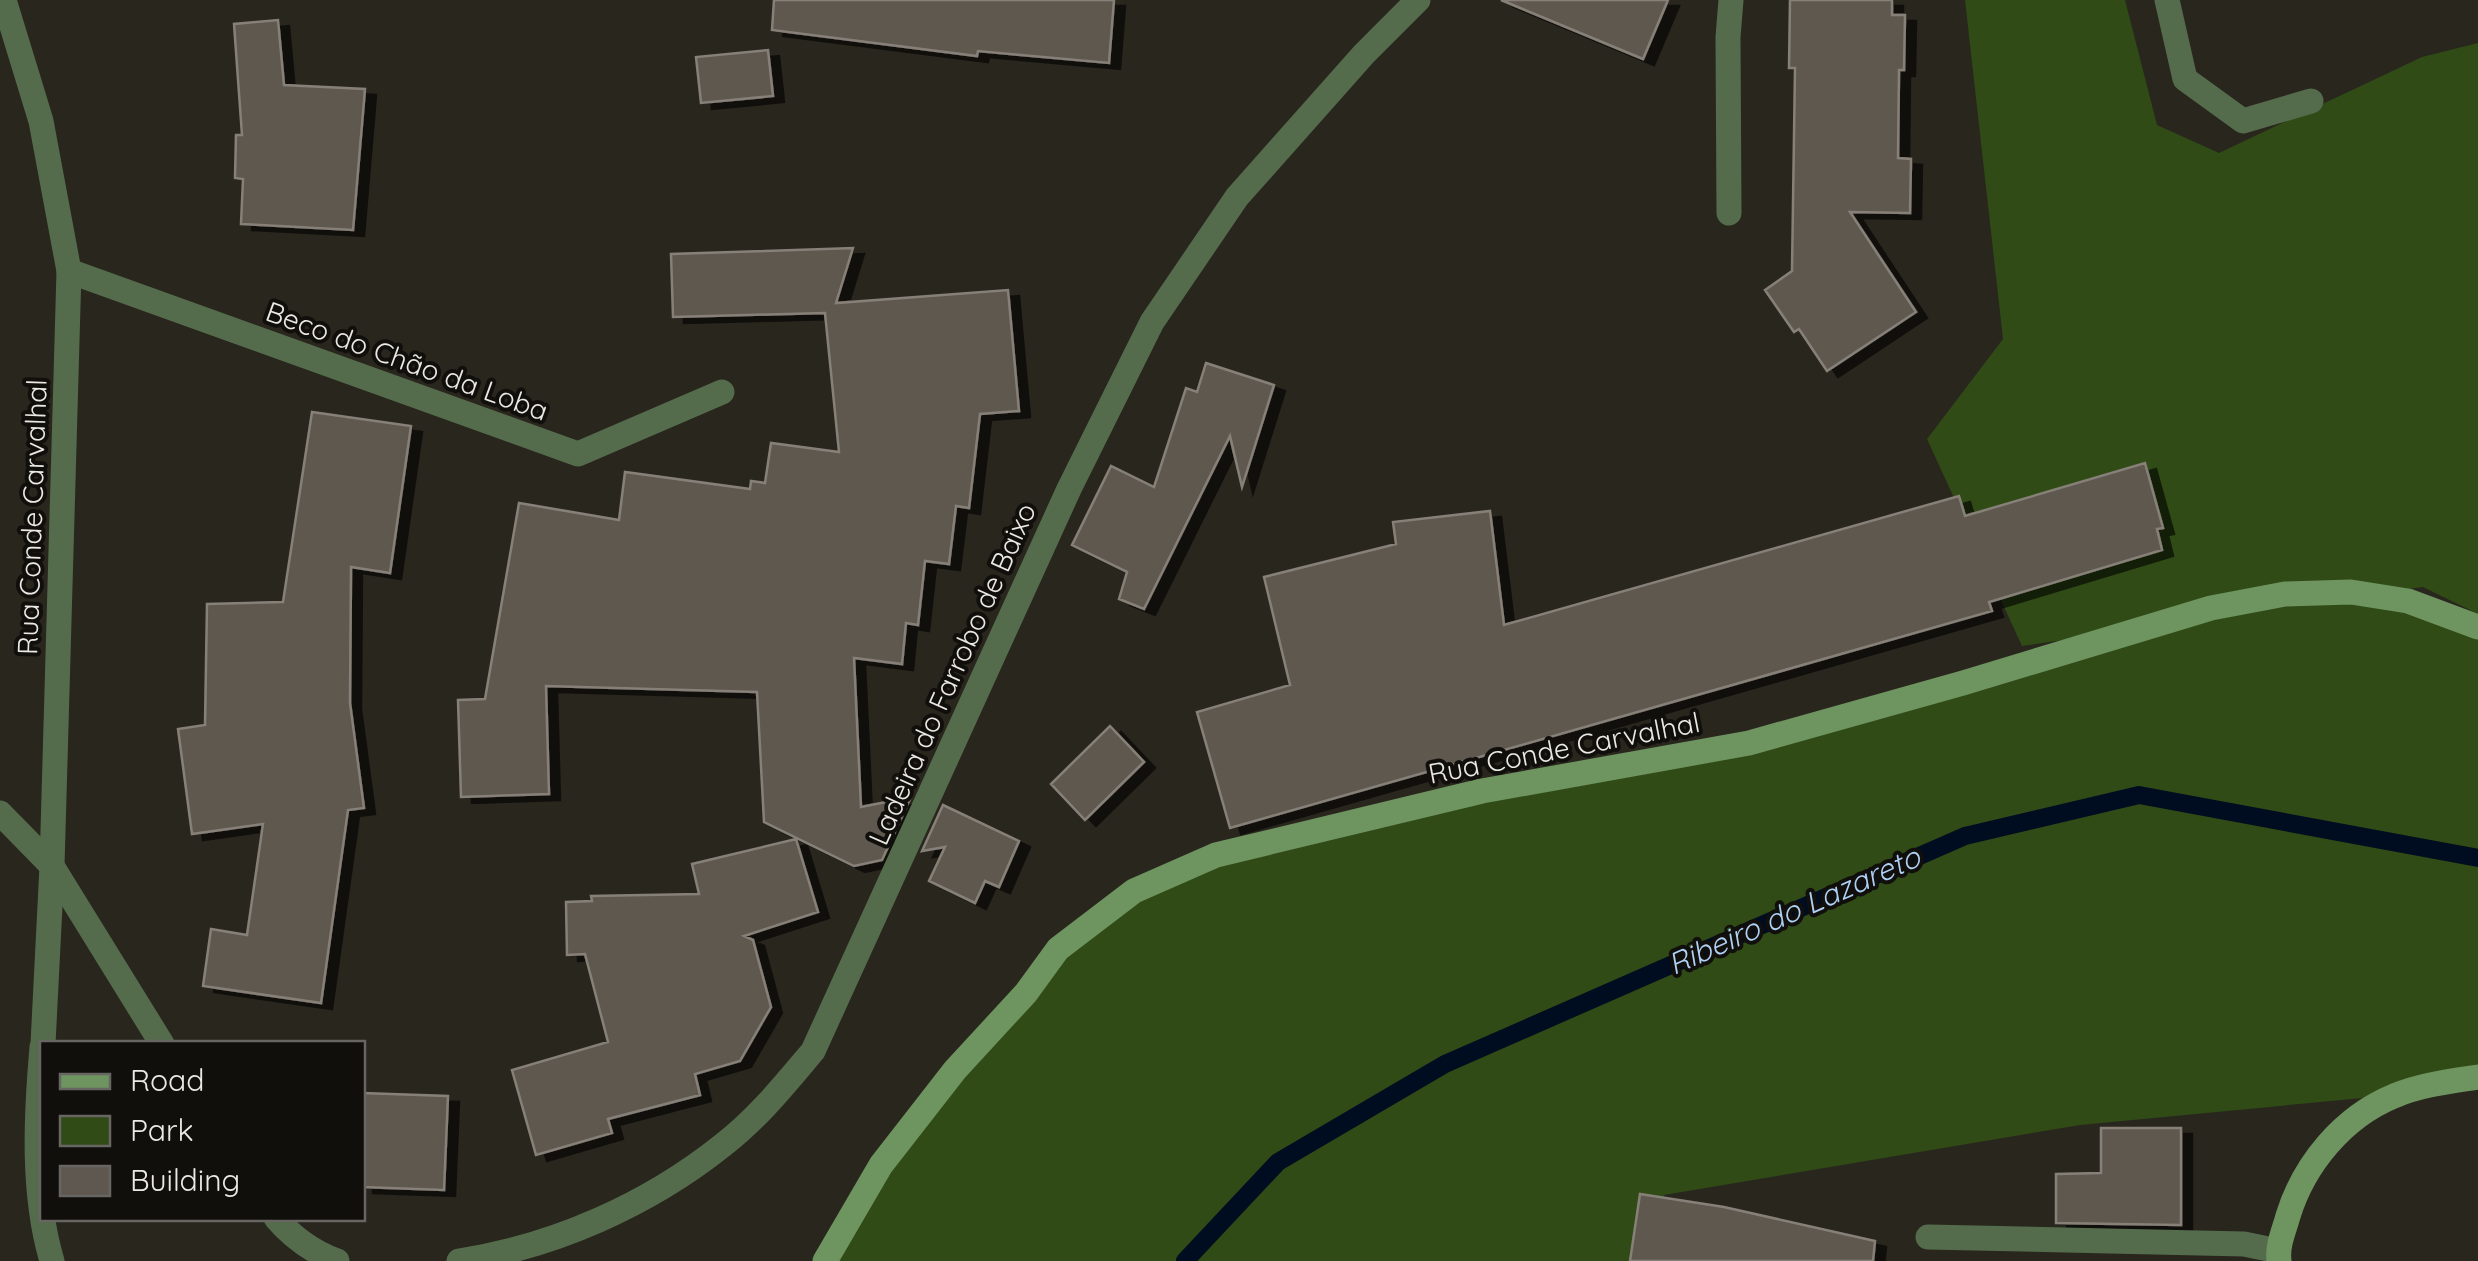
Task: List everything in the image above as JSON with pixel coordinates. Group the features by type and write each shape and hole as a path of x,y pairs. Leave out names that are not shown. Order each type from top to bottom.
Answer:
{"main road":[{"name":"Rua Conde Carvalhal","path":"825,1261 880,1165 955,1070 1026,993 1058,949 1134,891 1216,855 1482,791 1749,743 2211,608 2285,594 2351,592 2408,601 2478,627"},
{"path":"2278,1256 2294,1196 2320,1150 2356,1119 2394,1096 2478,1076"}],"street":[{"name":"Rua Conde Carvalhal","path":"4,0 41,121 69,271 43,1041"},
{"name":"Ladeira do Farrobo de Baixo","path":"459,1261 525,1248 594,1222 662,1188 724,1145 770,1103 813,1051 1069,489 1152,322 1237,197 1364,54 1418,0"},
{"path":"1730,213 1731,0"},
{"path":"2167,0 2185,79 2244,121 2311,101"},
{"name":"Beco do Chão da Loba","path":"69,271 578,454 722,392"},
{"path":"0,813 52,866 160,1041"},
{"name":"Rua Conde Carvalhal","path":"40,1078 40,1162"},
{"name":"Rua Conde Carvalhal","path":"42,1221 51,1261"},
{"path":"278,1221 289,1234 337,1261"},
{"path":"1928,1237 2244,1244 2278,1256"}],"green space":[{"path":"1965,0 2125,0 2157,125 2219,153 2422,57 2478,43 2478,614 2423,587 2374,594 2478,627 2478,1077 2394,1095 2080,1125 1664,1195 1653,1261 814,1261 1058,949 1216,855 1749,743 2134,630 2022,646 1927,439 2003,339"}],"building":[{"path":"774,0 1114,0 1109,63 978,51 977,56 772,30"},
{"path":"1501,0 1668,0 1643,59"},
{"path":"1790,0 1892,0 1892,15 1905,15 1904,70 1899,70 1898,158 1911,159 1910,213 1850,212 1916,312 1827,371 1799,329 1794,332 1765,290 1792,271 1795,68 1789,68"},
{"path":"278,20 284,85 365,89 353,230 241,224 243,179 235,178 236,135 242,135 234,24"},
{"path":"768,50 773,96 701,103 696,57"},
{"path":"853,248 836,303 1008,290 1019,411 980,414 969,508 956,506 949,564 925,561 918,625 906,623 902,664 854,658 861,807 911,797 882,860 854,866 764,822 757,692 546,686 549,794 461,797 458,700 485,699 519,503 619,520 625,472 750,489 751,481 765,483 771,443 839,452 825,313 673,317 671,254"},
{"path":"1206,363 1274,385 1242,487 1230,436 1144,609 1119,599 1127,572 1072,545 1111,466 1154,487 1186,388 1197,392"},
{"path":"312,412 411,426 390,573 351,567 350,703 364,808 348,810 321,1003 203,986 211,929 247,935 263,824 192,834 178,729 205,725 207,604 283,602"},
{"path":"2145,463 2163,528 2157,529 2162,550 1989,602 1992,611 1230,828 1197,712 1290,685 1264,577 1396,544 1393,522 1490,511 1504,625 1959,496 1965,516"},
{"path":"1110,726 1144,762 1085,820 1051,784"},
{"path":"943,805 1019,841 999,887 985,881 975,903 929,881 945,847 922,851"},
{"path":"796,839 818,912 744,936 753,940 771,1007 740,1061 695,1074 700,1095 608,1119 612,1133 536,1155 512,1070 608,1042 585,954 567,955 566,902 592,901 591,896 699,894 692,864"},
{"path":"365,1093 448,1096 444,1190 365,1187"},
{"path":"2101,1128 2181,1128 2181,1225 2056,1223 2056,1174 2101,1173"},
{"path":"1640,1194 1724,1207 1875,1241 1873,1261 1630,1261"}],"waterway":[{"name":"Ribeiro do Lazareto","path":"1185,1261 1278,1162 1445,1064 1965,836 2139,795 2478,858"}]}
